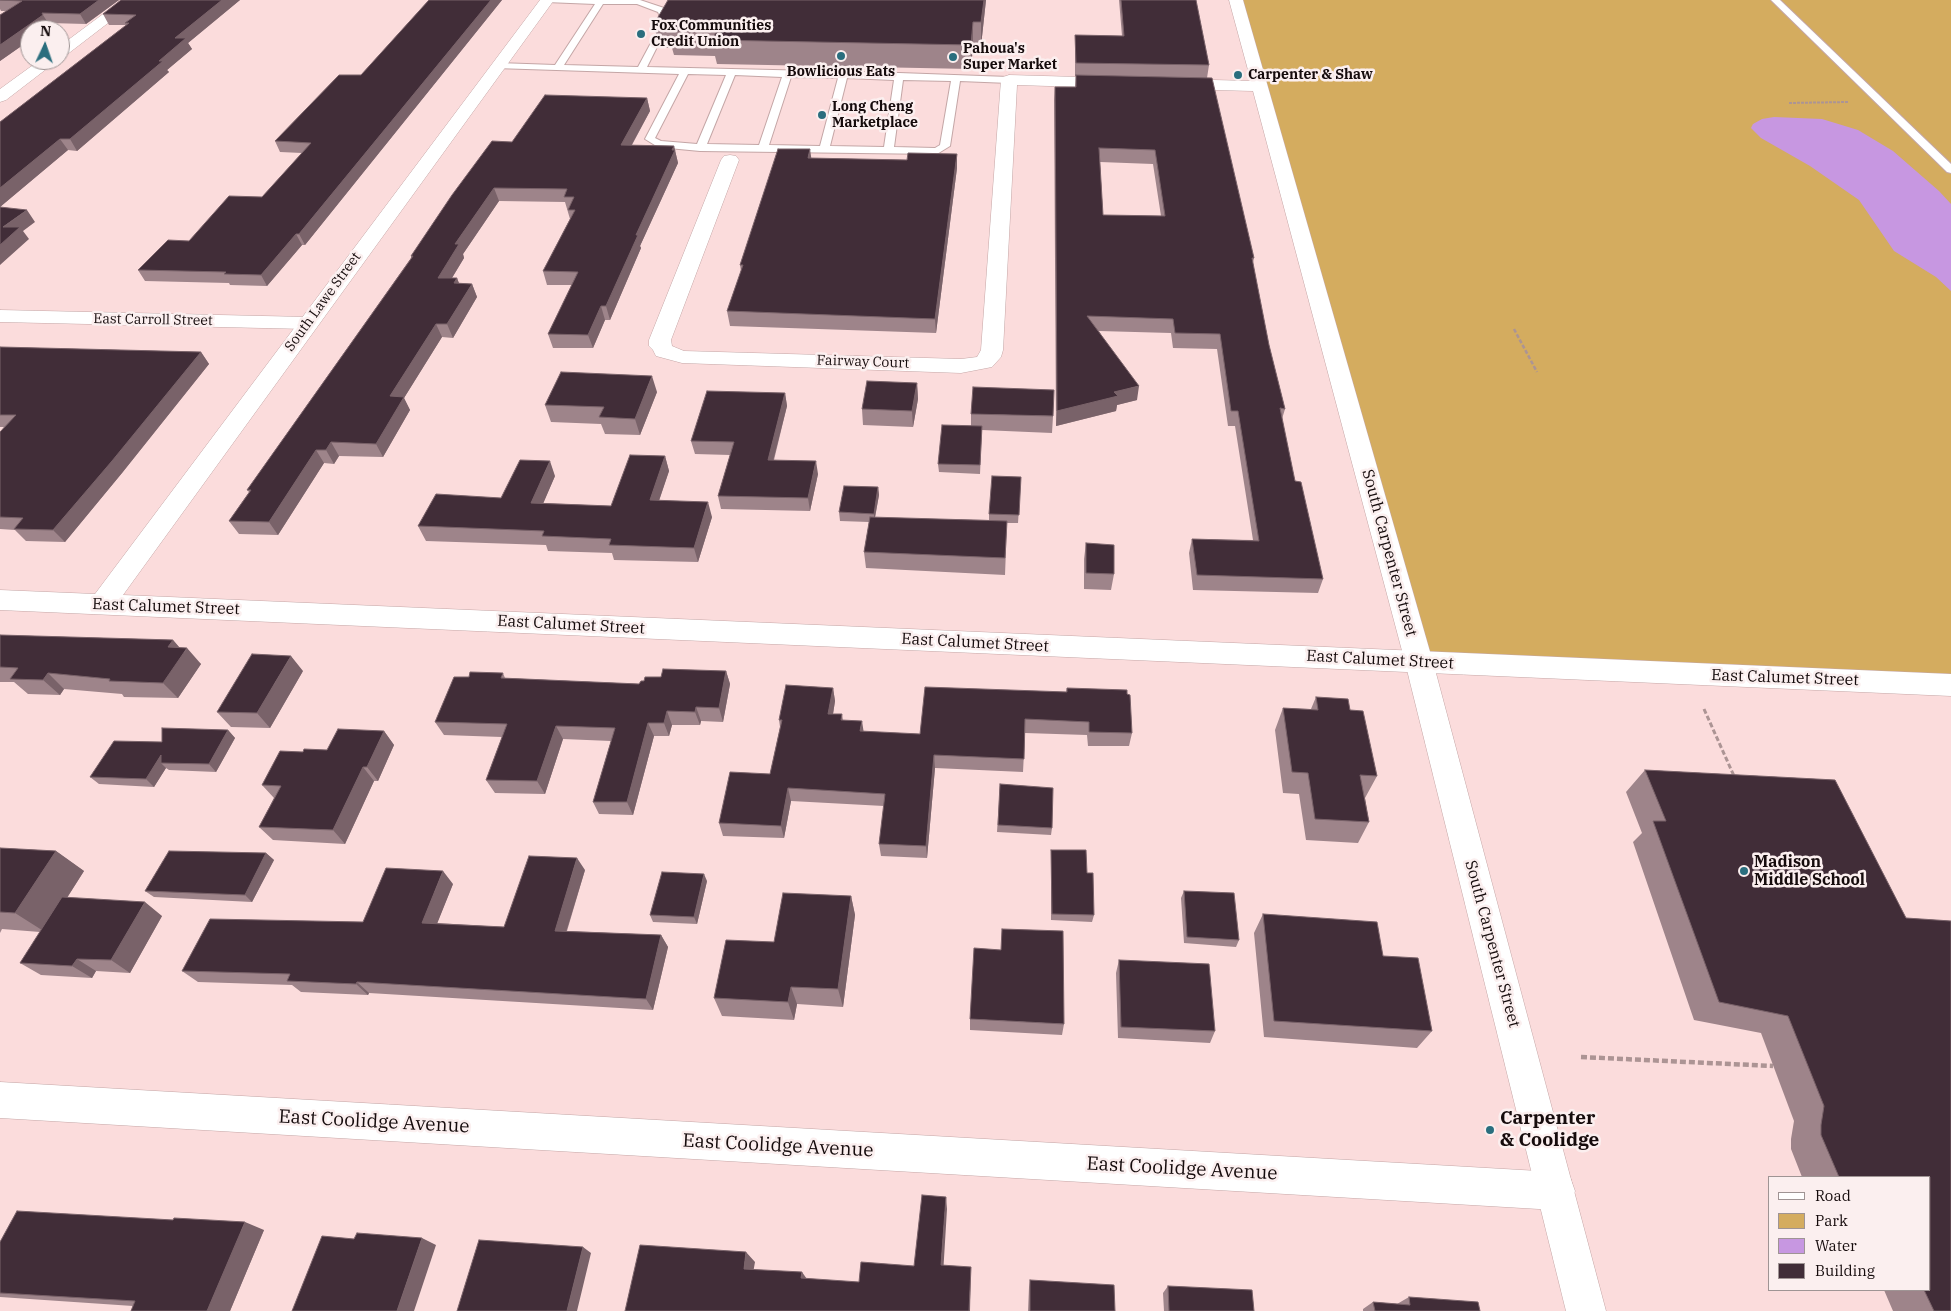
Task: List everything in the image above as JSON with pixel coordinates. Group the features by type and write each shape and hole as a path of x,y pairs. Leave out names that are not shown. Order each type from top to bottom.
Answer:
{"street":[{"path":"70,46 131,0"},
{"name":"South Lawe Street","path":"102,604 546,0"},
{"name":"South Carpenter Street","path":"1236,0 1419,662 1586,1311"},
{"path":"0,97 36,70"},
{"path":"1009,80 1128,83"},
{"name":"Fairway Court","path":"732,154 660,340 660,346 664,351 670,354 692,357 962,366 984,362 990,356 992,350 1009,80"},
{"path":"1157,84 1259,86"},
{"name":"East Carroll Street","path":"0,316 307,324"},
{"name":"East Calumet Street","path":"0,600 1951,684"},
{"name":"East Coolidge Avenue","path":"0,1100 1556,1191"}],"lane":[{"path":"546,0 638,2 661,10 666,21 663,28"},
{"path":"1775,0 1951,170"},
{"path":"558,67 601,1"},
{"path":"641,70 656,39"},
{"path":"498,66 1009,80"},
{"path":"685,71 650,140 658,144 700,148 732,154 763,149 937,151 945,146 956,78"},
{"path":"700,148 732,72"},
{"path":"763,149 788,73"},
{"path":"824,150 843,75"},
{"path":"888,151 899,76"}],"path":[{"path":"1789,103 1880,101"},
{"path":"1514,329 1537,372"},
{"path":"1704,709 1738,784"},
{"path":"1581,1057 1773,1066"}],"green space":[{"path":"1236,0 1951,0 1951,685 1419,662"}],"water":[{"path":"1774,117 1822,119 1858,130 1893,151 1939,191 1951,204 1951,291 1936,277 1894,251 1859,200 1810,166 1761,138 1751,128 1753,124 1762,119"}],"building":[{"path":"0,0 99,0 80,14 42,13 43,15 36,20 20,20 20,31 0,45 0,15 22,1"},
{"path":"121,0 222,0 175,38 186,38 159,61 163,61 70,139 60,139 0,188 0,122 70,70 129,23 125,23 136,15 103,14"},
{"path":"429,0 491,0 299,234 296,234 261,275 224,274 226,272 138,270 168,240 189,241 229,196 262,197 311,143 275,141 339,75 361,75"},
{"path":"668,0 984,0 981,22 973,22 971,45 712,40 716,32 669,31 672,25 654,24"},
{"path":"1121,0 1196,0 1209,65 1076,63 1075,35 1124,36"},
{"path":"1076,75 1212,78 1254,258 1252,258 1269,345 1285,409 1280,408 1295,481 1301,482 1323,579 1197,575 1192,539 1259,541 1238,411 1231,411 1220,334 1175,333 1173,319 1087,316 1139,386 1114,392 1118,396 1057,411 1055,87 1076,87","holes":["1099,148 1155,150 1165,216 1103,215"]},
{"path":"545,95 647,98 621,145 674,146 672,150 675,150 606,306 601,306 588,335 548,334 578,272 543,271 575,210 568,210 574,197 564,197 567,189 494,188 455,244 459,244 438,278 457,278 454,283 472,284 447,324 436,324 390,396 404,397 376,444 331,442 326,450 316,450 269,522 229,521 251,490 247,490 413,256 411,256 452,195 492,141 512,142"},
{"path":"778,149 810,149 808,158 907,160 908,153 957,154 935,319 727,311"},
{"path":"0,207 27,210 3,227 20,227 0,245"},
{"path":"0,347 201,352 53,530 14,529 23,518 0,517 0,432 16,415 0,415"},
{"path":"561,372 652,376 635,419 599,417 604,407 545,405"},
{"path":"867,381 917,383 912,411 862,409"},
{"path":"973,387 1054,390 1053,416 971,414"},
{"path":"707,391 785,393 768,460 816,461 808,498 718,496 734,442 691,441"},
{"path":"942,425 982,426 980,465 938,464"},
{"path":"630,455 665,456 650,500 708,502 694,548 609,545 611,539 542,536 544,531 418,526 436,494 501,498 520,460 550,461 531,503 611,506"},
{"path":"992,476 1021,477 1019,515 989,514"},
{"path":"844,486 878,487 874,514 839,512"},
{"path":"870,517 1007,521 1005,558 864,552"},
{"path":"1086,543 1114,545 1114,574 1086,573"},
{"path":"0,635 173,640 168,647 187,648 163,683 109,681 110,679 48,673 43,680 10,679 18,668 0,667"},
{"path":"252,654 291,656 257,713 217,712"},
{"path":"663,669 726,671 719,708 696,707 695,712 667,711 664,723 648,723 627,802 593,802 615,728 556,726 537,781 486,780 507,724 435,722 454,677 469,677 470,672 503,673 501,678 639,684 641,681 644,681 645,677 661,677"},
{"path":"786,685 833,688 828,714 842,714 841,720 862,721 860,731 920,734 925,687 1067,692 1067,688 1127,690 1127,694 1130,695 1132,733 1089,732 1089,722 1025,719 1024,759 934,755 926,846 879,844 885,794 788,788 781,826 719,823 730,772 770,774 782,720 779,720"},
{"path":"1316,697 1348,699 1350,710 1363,711 1377,776 1360,775 1369,822 1315,819 1308,773 1292,772 1283,708 1318,710"},
{"path":"162,728 228,730 209,764 161,763 161,755 146,779 90,777 114,741 162,742"},
{"path":"338,729 384,731 367,767 363,767 333,830 259,827 281,786 262,785 280,751 327,750"},
{"path":"1645,770 1835,780 1906,918 1951,921 1951,1311 1934,1311 1924,1291 1931,1291 1931,1176 1839,1176 1821,1135 1824,1106 1788,1016 1719,1002 1653,821 1666,821"},
{"path":"1000,784 1053,788 1052,828 998,825"},
{"path":"0,848 56,851 15,913 0,912"},
{"path":"1051,850 1086,850 1087,873 1093,873 1094,915 1052,914"},
{"path":"169,851 266,853 245,895 145,891"},
{"path":"529,856 577,858 555,931 661,935 646,999 357,982 356,984 287,981 290,974 182,971 210,919 363,922 386,868 443,871 422,923 504,927"},
{"path":"662,872 704,874 694,917 650,915"},
{"path":"1184,891 1234,893 1239,940 1187,937"},
{"path":"783,893 851,896 838,989 791,987 788,1002 714,998 726,940 774,942"},
{"path":"62,897 145,902 111,960 77,959 72,966 20,963"},
{"path":"1263,914 1377,922 1383,956 1418,958 1432,1031 1274,1021"},
{"path":"1002,929 1063,931 1064,1024 970,1019 974,948 1001,950"},
{"path":"1119,960 1209,964 1215,1031 1121,1027"},
{"path":"922,1195 946,1197 941,1265 971,1267 969,1311 625,1311 640,1245 746,1252 744,1269 802,1272 801,1278 859,1282 861,1262 914,1266"},
{"path":"17,1211 245,1222 207,1311 131,1311 135,1301 0,1293 0,1242"},
{"path":"357,1233 422,1238 397,1311 292,1311 322,1236 354,1239"},
{"path":"479,1240 583,1247 567,1311 457,1311"},
{"path":"1030,1280 1114,1285 1115,1311 1030,1311"},
{"path":"1168,1286 1252,1290 1254,1311 1169,1311"},
{"path":"1409,1297 1478,1302 1480,1311 1375,1311 1373,1302 1410,1305"}],"place":[{"name":"Fox Communities Credit Union","path":"641,34"},
{"name":"Bowlicious Eats","path":"841,56"},
{"name":"Pahoua's Super Market","path":"953,57"},
{"name":"Carpenter & Shaw","path":"1238,75"},
{"name":"Long Cheng Marketplace","path":"822,115"},
{"name":"Madison Middle School","path":"1744,871"},
{"name":"Carpenter & Coolidge","path":"1490,1130"}]}
